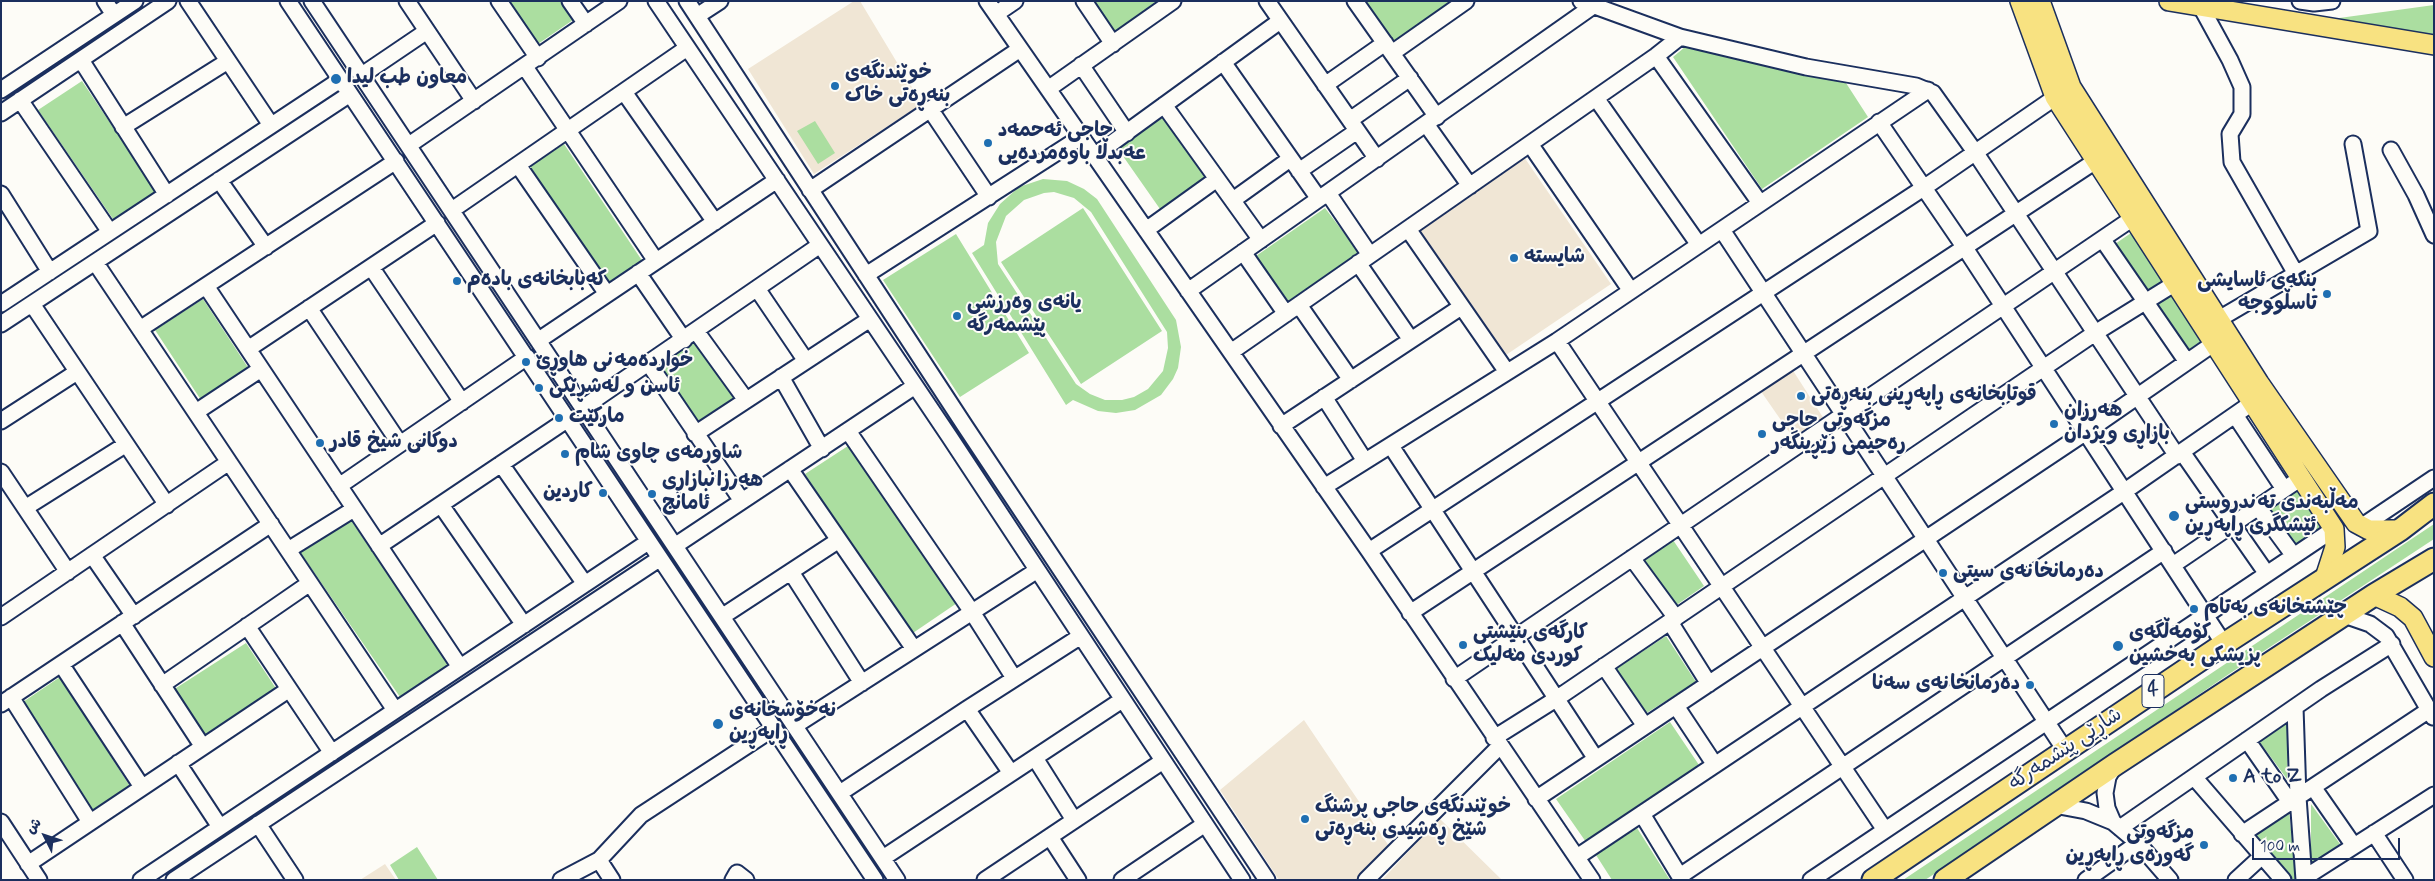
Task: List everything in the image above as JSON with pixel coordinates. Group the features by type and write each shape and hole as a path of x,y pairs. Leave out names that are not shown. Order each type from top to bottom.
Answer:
{"highway":[{"name":"شاڕێی پێشمەرگە","path":"1873,880 2224,644 2400,530 2434,504"},
{"name":"شاڕێی پێشمەرگە","path":"1945,880 2116,764 2374,595 2434,559"}],"main road":[{"path":"2020,1 2097,160 2174,284 2334,529 2335,547 2325,578"},
{"path":"2040,1 2063,92 2219,319 2259,383 2353,520 2360,527 2369,530 2400,530"},
{"path":"2169,1 2201,4 2434,45"},
{"path":"2374,595 2400,607 2413,618 2434,657"}],"street":[{"path":"105,1 114,15"},
{"path":"1,90 134,1"},
{"path":"1,113 168,1"},
{"path":"188,1 271,125"},
{"path":"288,1 874,880"},
{"path":"407,1 474,101"},
{"path":"499,1 538,58"},
{"path":"570,1 586,24"},
{"path":"409,145 619,1"},
{"path":"656,1 949,436 1036,571 1242,880"},
{"path":"687,1 866,276 1267,880"},
{"path":"697,16 720,1"},
{"path":"987,1 1369,551 1592,880"},
{"path":"996,14 1014,1"},
{"path":"1084,1 1113,44"},
{"path":"1048,88 1173,1"},
{"path":"1267,1 1377,159"},
{"path":"1355,1 1410,78 1431,120 1470,186"},
{"path":"1325,85 1466,1"},
{"path":"2300,1 2314,4 2332,1"},
{"path":"316,3 897,880"},
{"path":"1188,291 1377,159 1587,4 1680,37 1806,67 1916,86 1928,90 1938,98 2137,396 2267,574"},
{"path":"2201,4 2242,87 2242,114 2230,134 2232,162 2296,274"},
{"path":"1094,156 1280,21"},
{"path":"362,74 427,31"},
{"path":"1231,352 1656,56 1680,37"},
{"path":"452,210 687,48"},
{"path":"810,190 1020,49"},
{"path":"1656,56 1760,203"},
{"path":"81,60 167,195"},
{"path":"123,128 228,61"},
{"path":"1223,62 1295,165 1323,196 1364,260 1411,340"},
{"path":"1082,65 1127,132"},
{"path":"525,67 567,132 656,261"},
{"path":"1233,200 1295,165 1354,125 1410,78"},
{"path":"1,304 340,80"},
{"path":"1324,487 1557,341 1928,90"},
{"path":"624,92 715,222"},
{"path":"1369,551 1925,187 2063,92"},
{"path":"1,324 350,94"},
{"path":"1596,98 1700,244"},
{"path":"20,100 110,232"},
{"path":"1164,105 1261,240"},
{"path":"930,109 989,197"},
{"path":"1879,122 1925,187 2224,644"},
{"path":"866,276 1081,137"},
{"path":"1530,144 1631,291"},
{"path":"2219,319 2370,231 2353,144"},
{"path":"762,158 780,145"},
{"path":"2391,150 2434,236"},
{"path":"1410,613 2097,160"},
{"path":"140,329 396,161"},
{"path":"518,165 607,294"},
{"path":"1146,230 1217,179"},
{"path":"219,180 266,247"},
{"path":"539,340 777,180"},
{"path":"1,194 6,213 50,272"},
{"path":"1454,679 2133,218"},
{"path":"248,349 437,223"},
{"path":"1408,229 1507,372"},
{"path":"1722,230 2065,750"},
{"path":"2103,240 2187,362"},
{"path":"584,408 758,290 820,245"},
{"path":"462,261 478,250"},
{"path":"1243,252 1286,314"},
{"path":"95,262 395,710"},
{"path":"371,267 462,402"},
{"path":"638,273 746,400"},
{"path":"1366,880 1497,742 1556,699 1884,475 2095,333 2174,284"},
{"path":"206,286 460,668"},
{"path":"758,290 806,361"},
{"path":"32,304 167,505"},
{"path":"1299,305 1351,380"},
{"path":"1281,426 1462,307"},
{"path":"309,308 400,444"},
{"path":"695,434 870,319"},
{"path":"1557,341 1886,830"},
{"path":"1536,799 2086,432 2213,344"},
{"path":"339,486 527,357"},
{"path":"649,364 742,501"},
{"path":"196,412 261,369"},
{"path":"1,421 77,372"},
{"path":"781,377 822,449"},
{"path":"676,546 915,386"},
{"path":"1324,397 1366,461"},
{"path":"1577,857 1966,598 2252,404"},
{"path":"2235,415 2284,489"},
{"path":"379,546 568,420"},
{"path":"949,436 965,426"},
{"path":"848,431 972,612 1014,678"},
{"path":"25,508 125,445"},
{"path":"1391,446 1596,759"},
{"path":"3,611 68,572 230,462"},
{"path":"501,464 585,584"},
{"path":"790,469 914,649"},
{"path":"1,472 68,572"},
{"path":"2173,564 2301,478"},
{"path":"2360,527 2434,478"},
{"path":"441,504 524,624"},
{"path":"2258,507 2294,556"},
{"path":"288,550 354,509"},
{"path":"90,822 6,700 271,524"},
{"path":"1811,880 2334,529"},
{"path":"723,616 839,540"},
{"path":"141,880 648,542"},
{"path":"1642,814 1681,878 2164,551"},
{"path":"92,555 162,685 203,746"},
{"path":"1632,558 1673,620 1709,684"},
{"path":"174,880 659,559"},
{"path":"796,725 1036,571"},
{"path":"791,572 862,683"},
{"path":"162,685 310,583"},
{"path":"2242,834 2294,799 2431,714 2392,644 2370,624 2344,615"},
{"path":"247,626 288,690 332,752"},
{"path":"840,793 1081,636"},
{"path":"2117,825 2194,777 2295,707 2392,644"},
{"path":"1103,670 1119,658"},
{"path":"61,664 142,788"},
{"path":"1604,666 1645,726"},
{"path":"28,864 288,690"},
{"path":"416,697 427,713"},
{"path":"883,858 1122,700"},
{"path":"1676,706 1715,765"},
{"path":"2295,707 2294,799 2311,877 2354,846 2434,795"},
{"path":"967,709 1011,773"},
{"path":"561,880 599,860 641,814 774,728"},
{"path":"2247,740 2294,799"},
{"path":"1035,758 1074,820"},
{"path":"985,880 1163,761"},
{"path":"178,764 220,827"},
{"path":"2116,764 2108,777 2105,793 2106,808 2117,825"},
{"path":"2194,777 2261,857 2283,880"},
{"path":"2313,787 2354,846"},
{"path":"2054,805 2086,811 2117,825 2138,843 2170,880"},
{"path":"1,822 39,880"},
{"path":"258,824 295,880"},
{"path":"1122,880 1205,824"},
{"path":"2374,833 2405,880"},
{"path":"1050,837 1078,880"},
{"path":"2086,880 2138,843"},
{"path":"1229,858 1246,847"},
{"path":"2236,880 2261,857"},
{"path":"599,860 612,880"},
{"path":"733,880 736,873 746,880"}],"shaded area":[{"name":"خوێندنگەی بنەڕەتی خاک","path":"854,1 860,1 922,104 814,174 748,69"},
{"name":"شایستە","path":"1524,157 1611,284 1503,357 1417,233"},
{"path":"1792,369 1824,419 1794,439 1760,390"},
{"name":"خوێندنگەی حاجی پرشنگ شێخ ڕەشیدی بنەڕەتی","path":"1304,720 1391,849 1360,880 1279,880 1220,790"},
{"path":"1440,819 1502,880 1382,880"},
{"path":"385,864 396,880 360,880"}],"green space":[{"path":"507,1 560,1 573,20 535,46"},
{"path":"1093,1 1157,1 1115,32"},
{"path":"1362,1 1454,1 1392,45"},
{"path":"2434,5 2434,35 2332,19"},
{"path":"1685,47 1846,83 1868,117 1762,189 1673,57"},
{"path":"82,81 157,193 113,219 38,110"},
{"path":"1162,117 1207,176 1160,209 1118,149"},
{"path":"815,121 835,153 818,164 797,131"},
{"path":"564,144 643,262 609,285 530,166"},
{"path":"1043,179 1067,181 1084,189 1097,199 1176,320 1181,347 1178,368 1173,379 1161,395 1135,410 1116,413 1098,411 1073,400 1066,405 972,253 984,245 988,223 1000,204 1019,187","holes":["1054,192 1074,198 1091,212 1167,332 1168,348 1163,371 1148,389 1134,397 1122,400 1105,400 1090,394 1076,384 998,264 996,242 1006,216 1024,200 1044,193"]},
{"path":"1083,208 1162,331 1081,384 1001,262"},
{"path":"1325,208 1360,254 1289,302 1256,256"},
{"path":"2131,233 2163,281 2147,292 2115,244"},
{"name":"یانەی وەرزشی پێشمەرگە","path":"956,234 1029,353 960,397 883,280"},
{"path":"2171,295 2203,342 2187,353 2155,305"},
{"path":"203,299 249,369 201,400 155,330"},
{"path":"693,340 735,400 699,425 657,365"},
{"path":"851,444 957,603 910,635 805,474"},
{"path":"2294,491 2299,492 2320,525 2320,530 2297,548 2268,509"},
{"path":"350,519 449,664 400,697 300,552"},
{"path":"2434,524 2434,539 2229,674 1969,851 1925,880 1903,880"},
{"path":"1673,540 1704,586 1675,606 1644,559"},
{"path":"1666,636 1696,682 1645,714 1616,669"},
{"path":"246,643 277,690 206,739 173,690"},
{"path":"60,677 131,788 91,814 20,704"},
{"path":"2289,718 2287,779 2256,737"},
{"path":"1670,722 1699,765 1586,842 1556,799"},
{"path":"2311,804 2340,844 2311,865"},
{"path":"2289,810 2296,880 2292,880 2250,836"},
{"path":"1637,828 1670,880 1612,880 1596,855"},
{"path":"417,847 438,880 399,880 390,865"}],"place":[{"name":"معاون طب لیدا","path":"336,79"},
{"name":"خوێندنگەی بنەڕەتی خاک","path":"835,86"},
{"name":"حاجی ئەحمەد عەبدڵا باوەمردەیی","path":"988,143"},
{"name":"شایستە","path":"1514,258"},
{"name":"کەبابخانەی بادەم","path":"457,281"},
{"name":"بنکەی ئاسایشی تاسڵووجە","path":"2327,294"},
{"name":"یانەی وەرزشی پێشمەرگە","path":"957,316"},
{"name":"خواردەمەنی هاوڕێ","path":"526,362"},
{"name":"ئاسن و لەشڕێکی","path":"539,388"},
{"name":"قوتابخانەی ڕاپەڕینی بنەڕەتی","path":"1801,396"},
{"name":"مارکێت","path":"559,418"},
{"name":"ھەرزان بازاڕی ویژدان","path":"2054,424"},
{"name":"مزگەوتی حاجی رەحیمی زێڕینگەر","path":"1762,434"},
{"name":"دوکانی شیخ قادر","path":"320,443"},
{"name":"شاورمەی چاوی شام","path":"565,454"},
{"name":"كاردين","path":"603,493"},
{"name":"هەرزانبازاڕی ئامانج","path":"652,494"},
{"name":"مەڵبەندی تەندروستی ئێشکگری ڕاپەڕین","path":"2174,516"},
{"name":"دەرمانخانەی سیتی","path":"1943,573"},
{"name":"چێشتخانەی بەتام","path":"2194,609"},
{"name":"کارگەی بنێشتی کوردی مەلیک","path":"1463,645"},
{"name":"کۆمەڵگەی پزیشکی بەخشین","path":"2118,646"},
{"name":"دەرمانخانەی سەنا","path":"2030,685"},
{"name":"نەخۆشخانەی ڕاپەڕین","path":"718,724"},
{"name":"A to Z","path":"2233,778"},
{"name":"خوێندنگەی حاجی پرشنگ شێخ ڕەشیدی بنەڕەتی","path":"1305,819"},
{"name":"مزگەوتی گەورەی ڕاپەڕین","path":"2204,845"}]}
